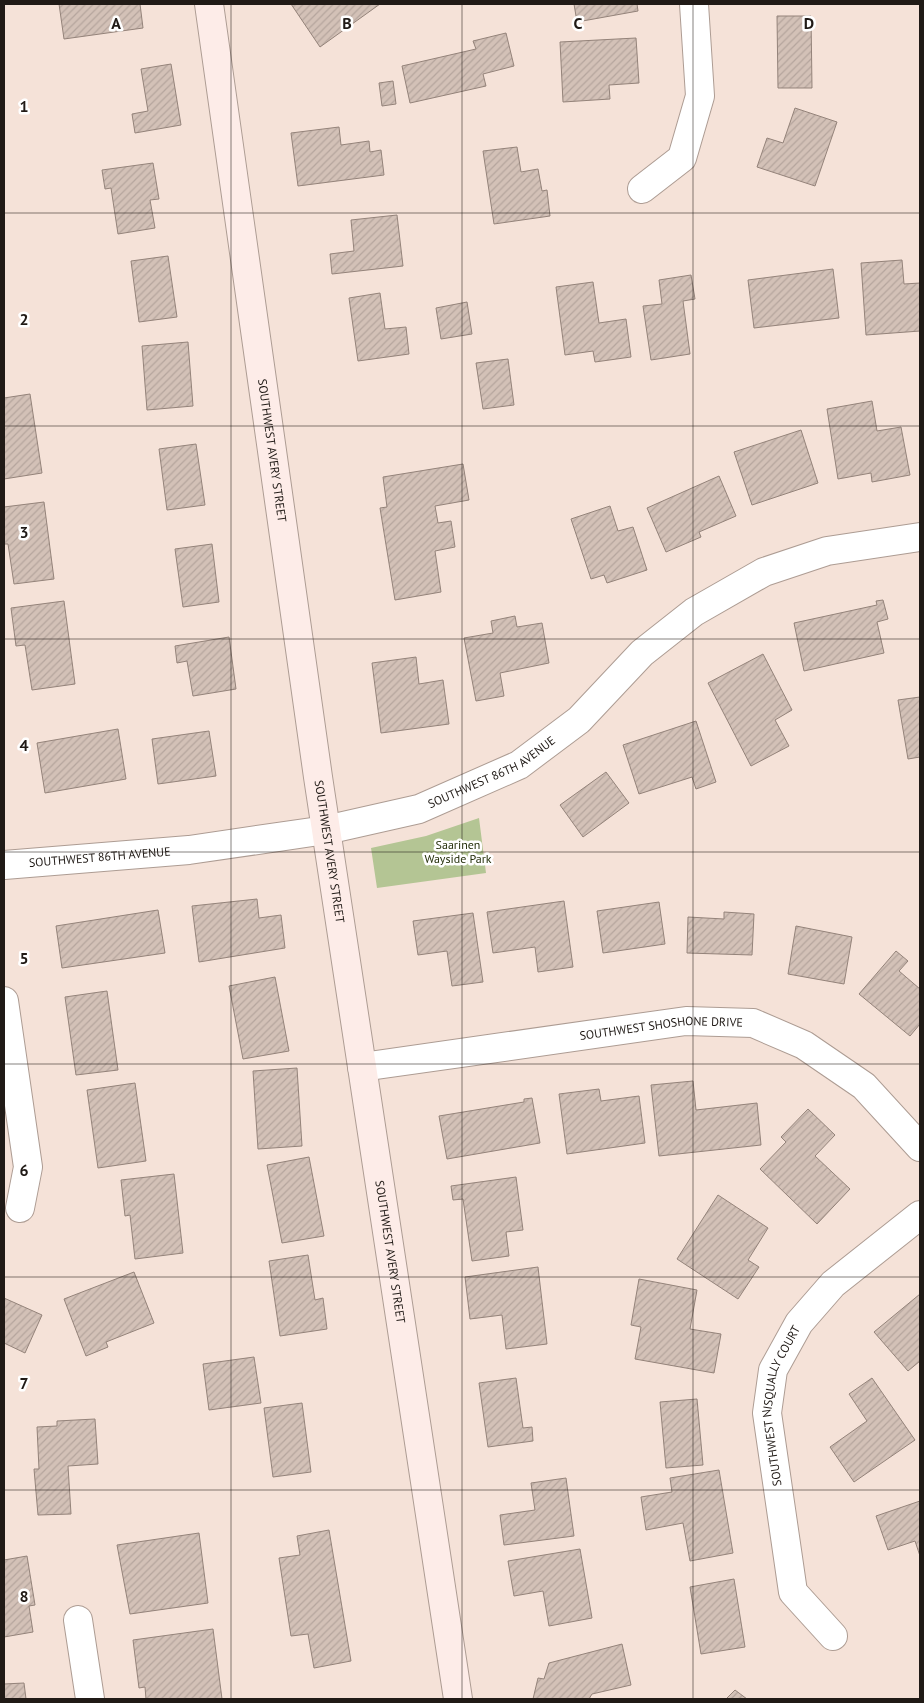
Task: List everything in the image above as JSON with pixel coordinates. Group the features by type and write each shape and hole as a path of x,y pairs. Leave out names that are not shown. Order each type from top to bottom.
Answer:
{"street":[{"name":"SOUTHWEST AVERY STREET","path":"209,4 326,830 458,1699"},
{"path":"642,189 682,158 700,96 694,4"},
{"name":"SOUTHWEST 86TH AVENUE","path":"4,865 189,850 326,830 419,809 519,765 579,720 642,653 694,612 764,572 827,551 920,536"},
{"path":"4,1002 28,1168 20,1208"},
{"name":"SOUTHWEST SHOSHONE DRIVE","path":"362,1067 686,1021 753,1023 804,1045 864,1086 920,1147"},
{"name":"SOUTHWEST NISQUALLY COURT","path":"833,1636 793,1592 767,1413 773,1370 799,1323 833,1284 920,1216"},
{"path":"78,1620 90,1699"}],"green space":[{"name":"Saarinen Wayside Park","path":"479,818 486,873 377,888 371,848 426,836"}],"building":[{"path":"59,4 140,4 143,28 64,39"},
{"path":"291,4 380,4 320,47"},
{"path":"574,4 637,4 638,11 577,22"},
{"path":"777,16 811,16 812,88 778,88"},
{"path":"506,33 514,66 483,74 486,86 410,103 402,66 476,49 473,41"},
{"path":"636,38 639,83 609,85 610,99 563,102 560,42"},
{"path":"171,64 181,125 135,133 132,114 148,111 141,69"},
{"path":"393,81 396,104 382,106 379,83"},
{"path":"795,108 837,122 815,186 757,167 767,138 783,143"},
{"path":"339,127 341,145 369,141 370,152 381,150 384,175 298,186 291,133"},
{"path":"517,147 521,172 538,169 542,191 547,190 550,216 494,224 483,151"},
{"path":"153,163 159,199 150,200 155,228 118,234 111,188 105,189 102,170"},
{"path":"397,215 403,266 332,274 330,254 354,251 351,220"},
{"path":"168,256 177,317 139,322 131,261"},
{"path":"902,260 904,284 920,283 920,331 866,335 861,263"},
{"path":"833,269 839,318 754,328 748,280"},
{"path":"691,275 695,299 683,301 690,354 651,360 643,306 662,304 659,280"},
{"path":"593,282 599,323 626,319 631,357 595,362 593,351 565,355 556,287"},
{"path":"380,293 385,329 406,327 409,354 358,361 349,298"},
{"path":"467,302 472,334 441,339 436,308"},
{"path":"188,342 193,406 147,410 142,346"},
{"path":"508,359 514,405 483,409 476,363"},
{"path":"30,394 42,473 4,479 4,398"},
{"path":"872,401 877,431 901,427 910,475 872,482 871,473 838,479 827,409"},
{"path":"801,430 818,483 752,505 734,452"},
{"path":"196,444 205,505 167,510 159,449"},
{"path":"463,464 469,500 435,506 438,523 451,521 455,547 435,551 441,592 395,600 380,508 387,507 383,477"},
{"path":"719,476 736,516 699,532 701,537 666,552 647,508"},
{"path":"44,502 54,579 14,584 8,544 4,544 4,507"},
{"path":"610,506 618,531 633,527 647,570 607,583 604,575 591,579 571,519"},
{"path":"212,544 219,602 183,607 175,549"},
{"path":"883,600 888,619 877,622 884,653 804,671 794,623 877,605 876,601"},
{"path":"64,601 75,684 32,690 25,645 16,646 11,608"},
{"path":"515,616 517,627 542,623 549,663 500,673 504,696 476,701 464,638 493,633 491,621"},
{"path":"229,637 236,689 193,696 187,661 177,663 175,646"},
{"path":"763,654 792,710 775,720 789,746 751,766 708,683"},
{"path":"416,657 419,684 443,680 449,724 381,733 372,663"},
{"path":"920,697 920,757 908,759 898,700"},
{"path":"696,721 716,782 696,789 692,777 639,794 623,745"},
{"path":"118,729 126,779 45,793 37,743"},
{"path":"209,731 216,776 158,784 152,739"},
{"path":"606,772 629,803 583,837 560,805"},
{"path":"257,899 259,918 281,915 285,948 199,962 192,906"},
{"path":"564,901 573,967 538,972 535,947 493,953 487,912"},
{"path":"659,902 665,944 603,953 597,911"},
{"path":"158,910 165,953 62,968 56,926"},
{"path":"724,912 754,914 752,955 687,953 688,917 724,919"},
{"path":"473,913 483,982 452,986 447,951 418,955 413,921"},
{"path":"796,926 852,937 844,984 788,974"},
{"path":"896,951 908,961 899,971 920,989 920,1024 910,1036 859,994"},
{"path":"275,977 289,1051 243,1059 229,986"},
{"path":"107,991 118,1070 76,1075 65,997"},
{"path":"297,1068 302,1146 258,1149 253,1071"},
{"path":"693,1081 696,1110 757,1103 761,1145 659,1156 651,1085"},
{"path":"135,1083 146,1161 98,1168 87,1090"},
{"path":"599,1089 601,1101 639,1096 645,1143 567,1154 559,1094"},
{"path":"532,1098 540,1143 447,1159 439,1116 524,1102 524,1099"},
{"path":"808,1109 835,1135 815,1156 850,1189 817,1224 760,1169 786,1142 781,1137"},
{"path":"309,1157 324,1236 282,1243 267,1165"},
{"path":"174,1174 183,1253 135,1259 130,1215 125,1216 121,1180"},
{"path":"516,1177 523,1230 506,1232 509,1256 472,1261 463,1199 453,1200 451,1186"},
{"path":"718,1195 768,1228 748,1260 759,1267 738,1299 677,1259"},
{"path":"308,1255 315,1300 323,1298 327,1329 280,1336 269,1261"},
{"path":"538,1267 547,1344 506,1349 502,1315 470,1319 465,1277"},
{"path":"134,1272 154,1323 106,1342 108,1347 86,1356 64,1299"},
{"path":"639,1279 697,1290 690,1329 721,1334 714,1373 635,1359 641,1327 631,1325"},
{"path":"920,1294 920,1361 908,1371 874,1332"},
{"path":"4,1298 42,1315 25,1353 4,1343"},
{"path":"254,1357 261,1403 209,1410 203,1364"},
{"path":"516,1378 523,1428 532,1427 533,1441 488,1447 479,1383"},
{"path":"872,1378 915,1440 854,1482 830,1447 867,1421 849,1394"},
{"path":"697,1399 703,1465 666,1468 660,1402"},
{"path":"302,1403 311,1472 273,1477 264,1408"},
{"path":"95,1419 98,1464 68,1466 71,1514 38,1515 34,1469 39,1469 37,1427 57,1426 57,1421"},
{"path":"719,1470 733,1553 690,1561 683,1523 646,1530 641,1497 672,1492 670,1478"},
{"path":"566,1478 574,1536 504,1545 500,1515 535,1510 531,1483"},
{"path":"920,1501 920,1556 915,1541 888,1550 876,1516"},
{"path":"329,1530 351,1661 314,1668 308,1634 291,1636 279,1558 300,1555 297,1536"},
{"path":"199,1533 208,1603 130,1614 117,1545"},
{"path":"580,1549 592,1618 549,1626 543,1591 514,1596 508,1561"},
{"path":"27,1556 35,1605 29,1606 33,1632 4,1637 4,1560"},
{"path":"734,1579 745,1647 701,1654 690,1587"},
{"path":"213,1629 222,1699 146,1699 145,1687 139,1688 133,1640"},
{"path":"622,1644 631,1685 592,1694 589,1699 533,1699 538,1678 544,1679 549,1663"},
{"path":"24,1683 26,1699 4,1699 4,1684"},
{"path":"735,1690 747,1699 726,1699"}]}
